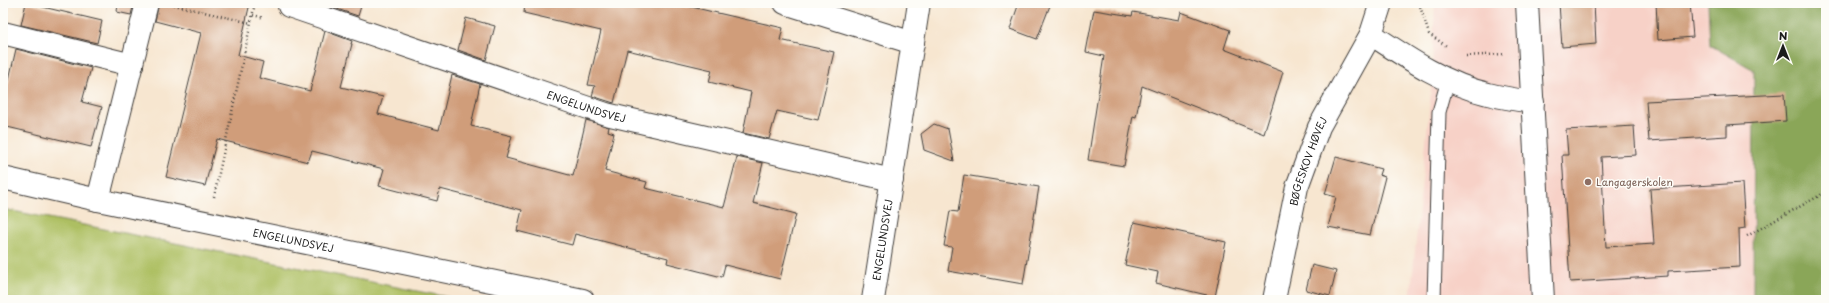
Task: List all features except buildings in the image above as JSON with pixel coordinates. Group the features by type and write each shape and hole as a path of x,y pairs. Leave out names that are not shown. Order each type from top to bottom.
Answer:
{"street":[{"path":"98,200 147,3"},
{"path":"786,3 913,43"},
{"name":"ENGELUNDSVEJ","path":"873,300 919,3"},
{"name":"BØGESKOV HØVEJ","path":"1274,300 1297,187 1318,127 1371,34 1381,3"},
{"path":"1527,3 1534,102 1543,300"},
{"name":"ENGELUNDSVEJ","path":"288,6 606,114 892,180"},
{"path":"3,33 132,65"},
{"path":"1371,34 1418,65 1448,80 1487,94 1534,102"},
{"name":"ENGELUNDSVEJ","path":"3,178 98,200 583,300"}],"lane":[{"path":"1434,300 1439,112 1448,80"}],"path":[{"path":"208,222 255,3"},
{"path":"1419,3 1429,34 1448,48"},
{"path":"172,5 251,23"},
{"path":"1462,57 1530,52"},
{"path":"1747,236 1826,192"}],"shaded area":[{"name":"Langagerskolen","path":"1435,3 1708,3 1710,45 1754,69 1753,300 1410,300 1431,92"}],"green space":[{"path":"1708,3 1826,3 1826,300 1753,300 1754,70 1710,45"},
{"path":"3,209 452,298 452,300 3,300"}],"place":[{"name":"Langagerskolen","path":"1588,182"}]}
